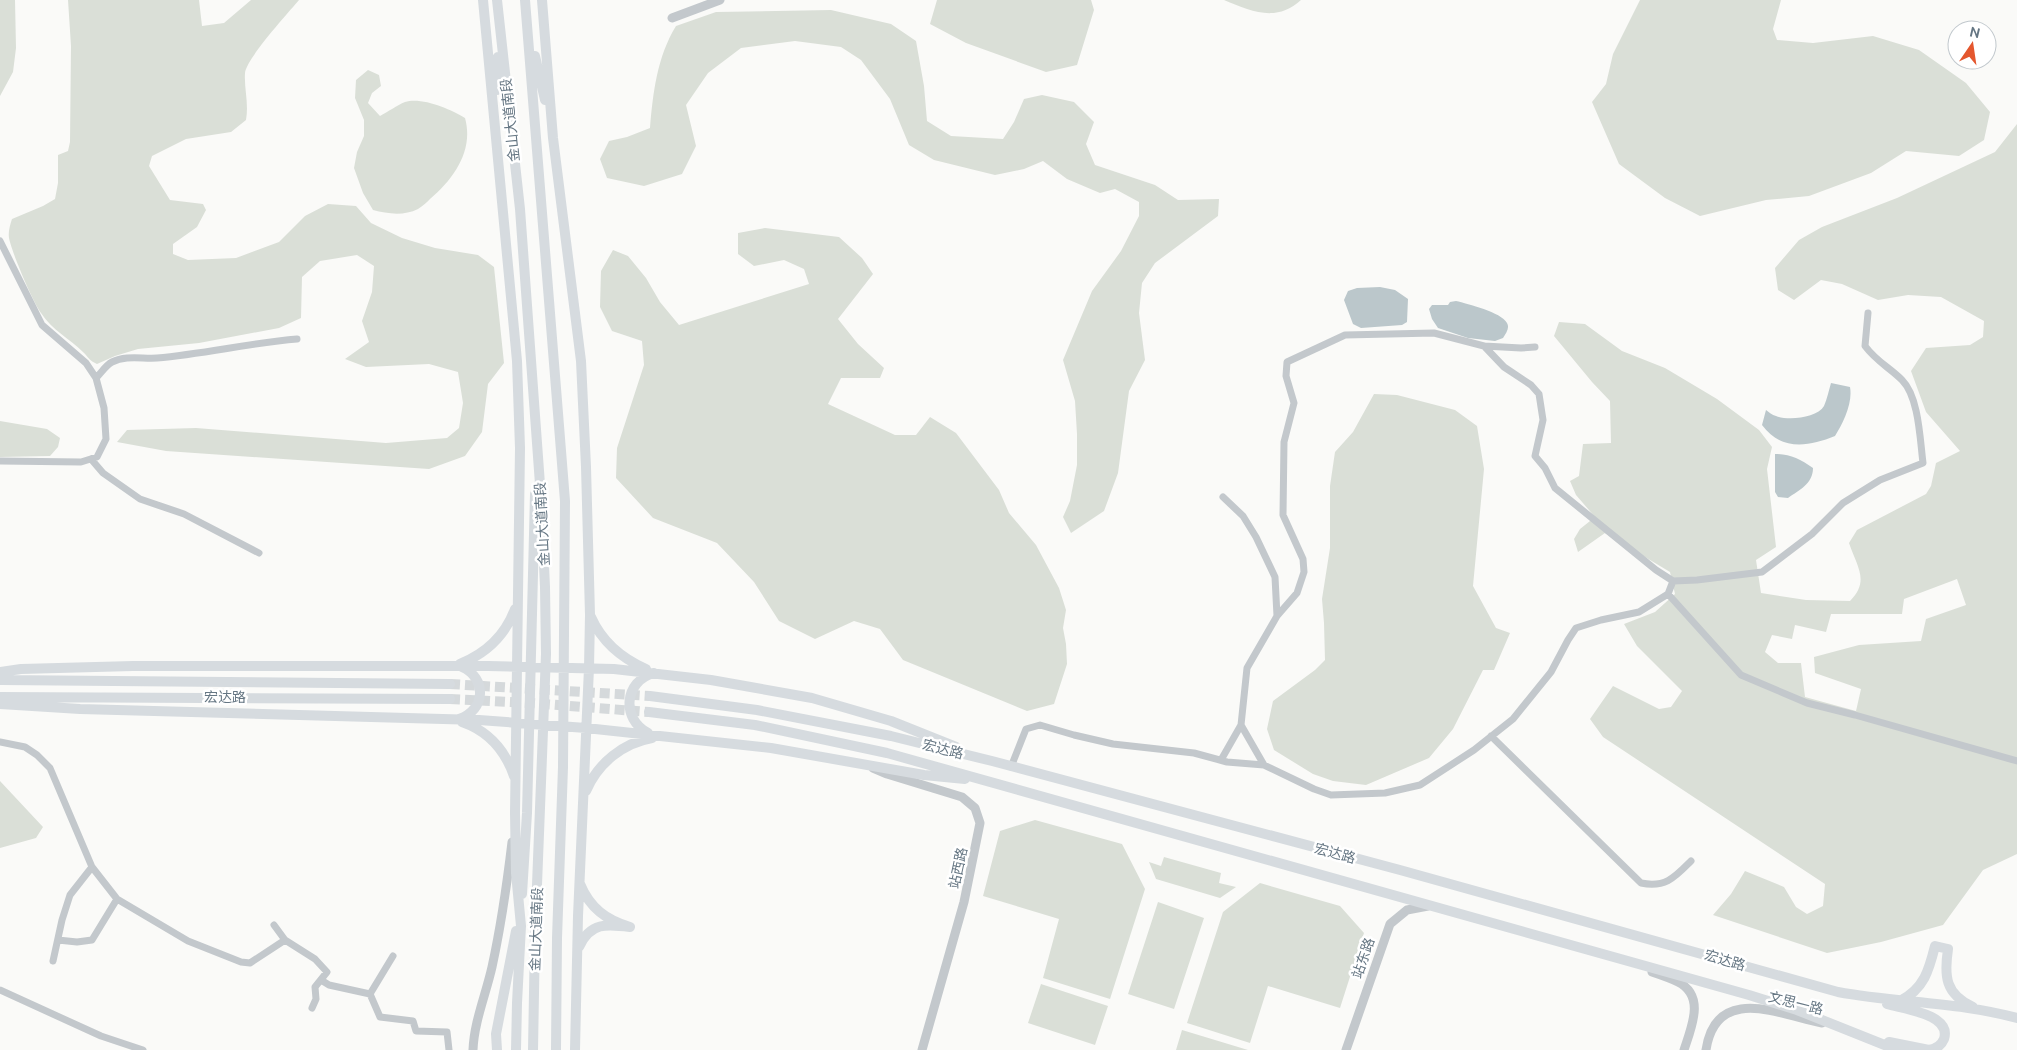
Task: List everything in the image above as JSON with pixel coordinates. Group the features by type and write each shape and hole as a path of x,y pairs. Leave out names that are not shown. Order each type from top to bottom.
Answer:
{"main road":[{"path":"483,0 517,361 520,448 515,813 516,873 521,926 516,1003 516,1050"},
{"name":"金山大道南段","path":"497,0 527,292 544,577 546,654 535,936 533,1050"},
{"name":"金山大道南段","path":"525,0 565,501 563,767 557,938 556,1050"},
{"path":"542,0 553,138 582,361 590,615 577,953 576,1050"},
{"path":"527,18 553,138"},
{"path":"496,131 499,19"},
{"path":"497,1050 496,1034 518,918 524,875 537,451"},
{"path":"456,666 482,654 497,640 512,617 518,591"},
{"path":"590,615 605,640 619,654 646,669 661,674"},
{"path":"0,672 20,669 133,666 517,666 589,668 661,674 812,698 891,721 992,761"},
{"path":"453,720 471,714 478,704 480,693 475,677 467,669 456,666"},
{"path":"652,735 642,730 634,721 629,704 632,691 639,681 661,674"},
{"name":"宏达路","path":"0,680 450,684"},
{"name":"宏达路","path":"0,696 450,699"},
{"name":"宏达路","path":"650,696 757,710 891,736 992,761 1400,870 1838,992 1868,998 1978,1009 2017,1018"},
{"path":"0,704 80,709 453,720 586,728 771,748 924,775 987,780"},
{"name":"宏达路","path":"649,712 764,727 887,753 987,780 1787,1007 1897,1050"},
{"path":"453,720 476,728 497,745 507,760 516,785"},
{"path":"584,796 598,771 618,751 645,739 665,736"},
{"path":"577,953 584,937 598,927 608,924 630,927 615,923 600,913 588,899 580,883"},
{"path":"1900,1001 1913,993 1924,981 1930,967 1935,946 1948,949 1945,970 1948,982 1955,994 1965,1003 1978,1009"},
{"path":"1857,1033 1895,1044 1929,1050 1940,1045 1944,1037 1944,1029 1940,1021 1868,998"},
{"path":"1881,1043 1889,1050"}],"street":[{"path":"672,18 720,0"},
{"path":"0,241 42,325 86,363 96,378 104,408 106,439 97,457 81,462 0,461"},
{"path":"1484,346 1504,367 1531,385 1538,394 1543,420 1535,456 1546,468 1555,488 1614,534 1635,555 1674,580 1697,580 1762,572 1812,534 1842,503 1880,480 1923,463 1913,398 1903,381 1874,358 1865,346 1868,313"},
{"path":"1221,760 1241,724 1247,668 1277,616 1297,593 1304,572 1303,559 1284,515 1284,442 1294,403 1286,376 1287,362 1345,335 1434,333 1484,346 1535,347"},
{"path":"96,378 111,362 127,358 155,358 297,339"},
{"path":"91,459 102,474 140,499 184,514 259,553"},
{"path":"1222,497 1243,516 1256,537 1275,577 1277,616"},
{"path":"1011,767 1026,729 1040,725 1074,736 1112,744 1194,753 1221,760 1264,764 1314,789 1331,795 1385,793 1420,785 1474,750 1513,719 1552,672 1576,628 1600,620 1639,612 1668,594 1674,580"},
{"path":"1668,594 1741,675 1806,703 2017,761"},
{"path":"1241,724 1264,764"},
{"path":"1491,736 1641,882 1652,885 1673,878 1691,861"},
{"path":"0,742 25,747 37,755 50,768 92,867 117,899 188,942 241,962 250,963 285,940"},
{"name":"站西路","path":"864,764 887,774 962,797 975,808 979,818 980,828 964,902 922,1050"},
{"path":"473,1050 502,919 515,813"},
{"path":"54,961 62,920 70,896 92,867"},
{"path":"58,940 77,942 92,940 117,899"},
{"name":"站东路","path":"1346,1050 1390,924 1401,914 1414,908 1436,907"},
{"path":"274,925 285,940 315,959 327,972 315,987 316,999 312,1008"},
{"path":"370,994 393,956"},
{"path":"1637,964 1679,982 1691,995 1694,1005 1694,1016 1684,1050"},
{"path":"321,980 329,986 370,994"},
{"path":"0,990 101,1036 143,1050"},
{"path":"370,994 380,1016 413,1022 416,1031 447,1032 449,1050"},
{"name":"文思一路","path":"1705,1047 1712,1029 1721,1018 1732,1011 1747,1007 1762,1008 1842,1028"}],"shaded area":[{"path":"0,0 15,0 16,48 13,72 0,96"},
{"path":"68,0 199,0 202,26 224,23 251,0 299,0 268,36 247,66 245,73 246,120 231,132 186,139 152,156 149,166 170,200 203,204 206,210 197,227 173,244 173,254 188,260 236,258 279,242 305,216 328,204 356,206 371,223 402,238 435,248 478,255 494,267 504,363 488,384 482,432 465,456 429,469 166,451 117,442 127,430 196,428 386,443 447,438 459,428 463,403 458,372 429,364 366,367 345,359 369,342 362,321 372,292 374,266 357,255 320,261 302,277 301,318 279,328 199,343 138,349 97,364 45,319 28,288 14,254 9,233 12,219 55,199 58,183 58,155 68,151 70,142 71,46"},
{"path":"937,0 1091,0 1094,10 1077,65 1046,72 966,43 930,24"},
{"path":"1224,0 1301,0 1292,7 1282,11 1263,13"},
{"path":"1640,0 1781,0 1773,29 1777,40 1813,43 1873,36 1919,50 1966,83 1990,112 1984,140 1959,156 1906,151 1871,173 1809,196 1766,200 1700,216 1665,198 1619,164 1592,102 1606,84 1613,54"},
{"path":"831,10 891,24 916,41 924,86 927,121 951,136 1003,139 1014,122 1024,99 1042,95 1074,102 1094,122 1086,144 1095,165 1155,185 1178,200 1219,199 1218,216 1155,263 1142,283 1139,313 1145,360 1129,391 1118,473 1104,511 1071,533 1063,517 1070,501 1077,465 1077,434 1075,401 1063,360 1092,291 1121,251 1139,216 1139,202 1115,189 1100,193 1067,179 1043,161 1024,169 995,175 934,160 909,145 890,99 861,60 841,47 795,41 741,48 708,73 686,105 696,146 682,174 644,186 607,178 600,159 609,141 627,137 650,128 660,63 676,26 716,12"},
{"path":"368,70 379,75 381,86 372,93 368,103 380,116 402,103 419,101 428,102 465,118 467,141 460,163 454,173 422,207 407,213 384,213 373,210 363,193 354,168 357,152 364,136 364,120 355,98 356,80"},
{"path":"2017,124 2017,854 1983,870 1943,925 1881,942 1827,953 1713,915 1731,894 1745,871 1784,887 1796,907 1807,914 1823,906 1825,884 1603,737 1590,719 1613,686 1659,709 1671,707 1682,691 1637,646 1624,624 1655,612 1675,594 1670,572 1605,533 1578,552 1574,539 1580,529 1595,517 1576,495 1570,481 1579,476 1583,444 1611,443 1610,401 1554,336 1559,322 1585,324 1622,351 1665,368 1717,399 1759,430 1772,447 1767,469 1776,547 1756,560 1761,593 1806,600 1850,601 1856,594 1861,580 1849,543 1857,530 1926,494 1931,486 1936,463 1960,451 1926,412 1911,371 1926,348 1970,345 1983,337 1984,321 1941,297 1908,295 1878,300 1842,284 1821,280 1794,300 1778,290 1775,268 1799,240 1822,227 1897,198 1995,152","holes":["1957,579 1966,605 1926,619 1921,641 1859,645 1814,657 1815,673 1861,689 1856,711 1805,697 1801,663 1778,663 1765,652 1772,635 1792,639 1795,625 1826,632 1831,614 1902,614 1904,599"]},
{"path":"765,228 839,237 862,258 873,274 838,319 858,344 884,368 880,378 841,378 828,404 895,435 916,435 930,417 956,433 999,490 1009,513 1036,545 1059,588 1066,610 1063,628 1067,664 1054,704 1027,711 903,660 880,629 854,621 815,639 779,621 754,582 717,543 653,518 616,478 617,448 644,365 642,341 612,331 600,307 601,271 613,250 628,256 646,278 660,302 679,325 809,284 804,269 784,260 754,266 738,254 738,233"},
{"path":"1380,287 1395,290 1408,299 1407,322 1402,325 1361,328 1353,324 1344,300 1348,291 1357,288"},
{"path":"1456,301 1484,309 1504,319 1508,327 1503,338 1495,341 1468,338 1438,328 1432,319 1429,309 1432,305 1448,305 1450,302"},
{"path":"1831,383 1850,387 1851,393 1847,413 1835,436 1815,443 1786,443 1769,433 1762,425 1766,410 1775,416 1795,418 1809,416 1820,410 1824,406"},
{"path":"1374,394 1397,395 1455,410 1477,426 1484,469 1473,586 1496,628 1510,633 1494,670 1483,670 1453,729 1429,758 1366,785 1333,781 1313,774 1274,750 1267,729 1273,701 1315,670 1325,660 1322,599 1330,548 1330,486 1335,452 1353,432"},
{"path":"0,421 47,429 60,438 58,447 50,456 0,457"},
{"path":"1775,454 1795,458 1813,468 1808,482 1788,498 1778,497 1775,492"},
{"path":"0,781 43,827 36,838 0,848"},
{"path":"1035,820 1122,844 1145,889 1110,999 1043,978 1059,919 983,896 1000,831"},
{"path":"1164,857 1221,873 1219,883 1236,887 1220,898 1156,879 1149,862 1161,866"},
{"path":"1260,883 1340,906 1364,933 1340,1008 1268,986 1250,1043 1187,1023 1223,912"},
{"path":"1158,902 1204,918 1174,1009 1128,994"},
{"path":"1041,984 1108,1006 1095,1045 1028,1023"},
{"path":"1182,1030 1248,1050 1176,1050"}],"tunnel":[{"path":"450,684 650,696"},
{"path":"450,699 649,712"}]}
